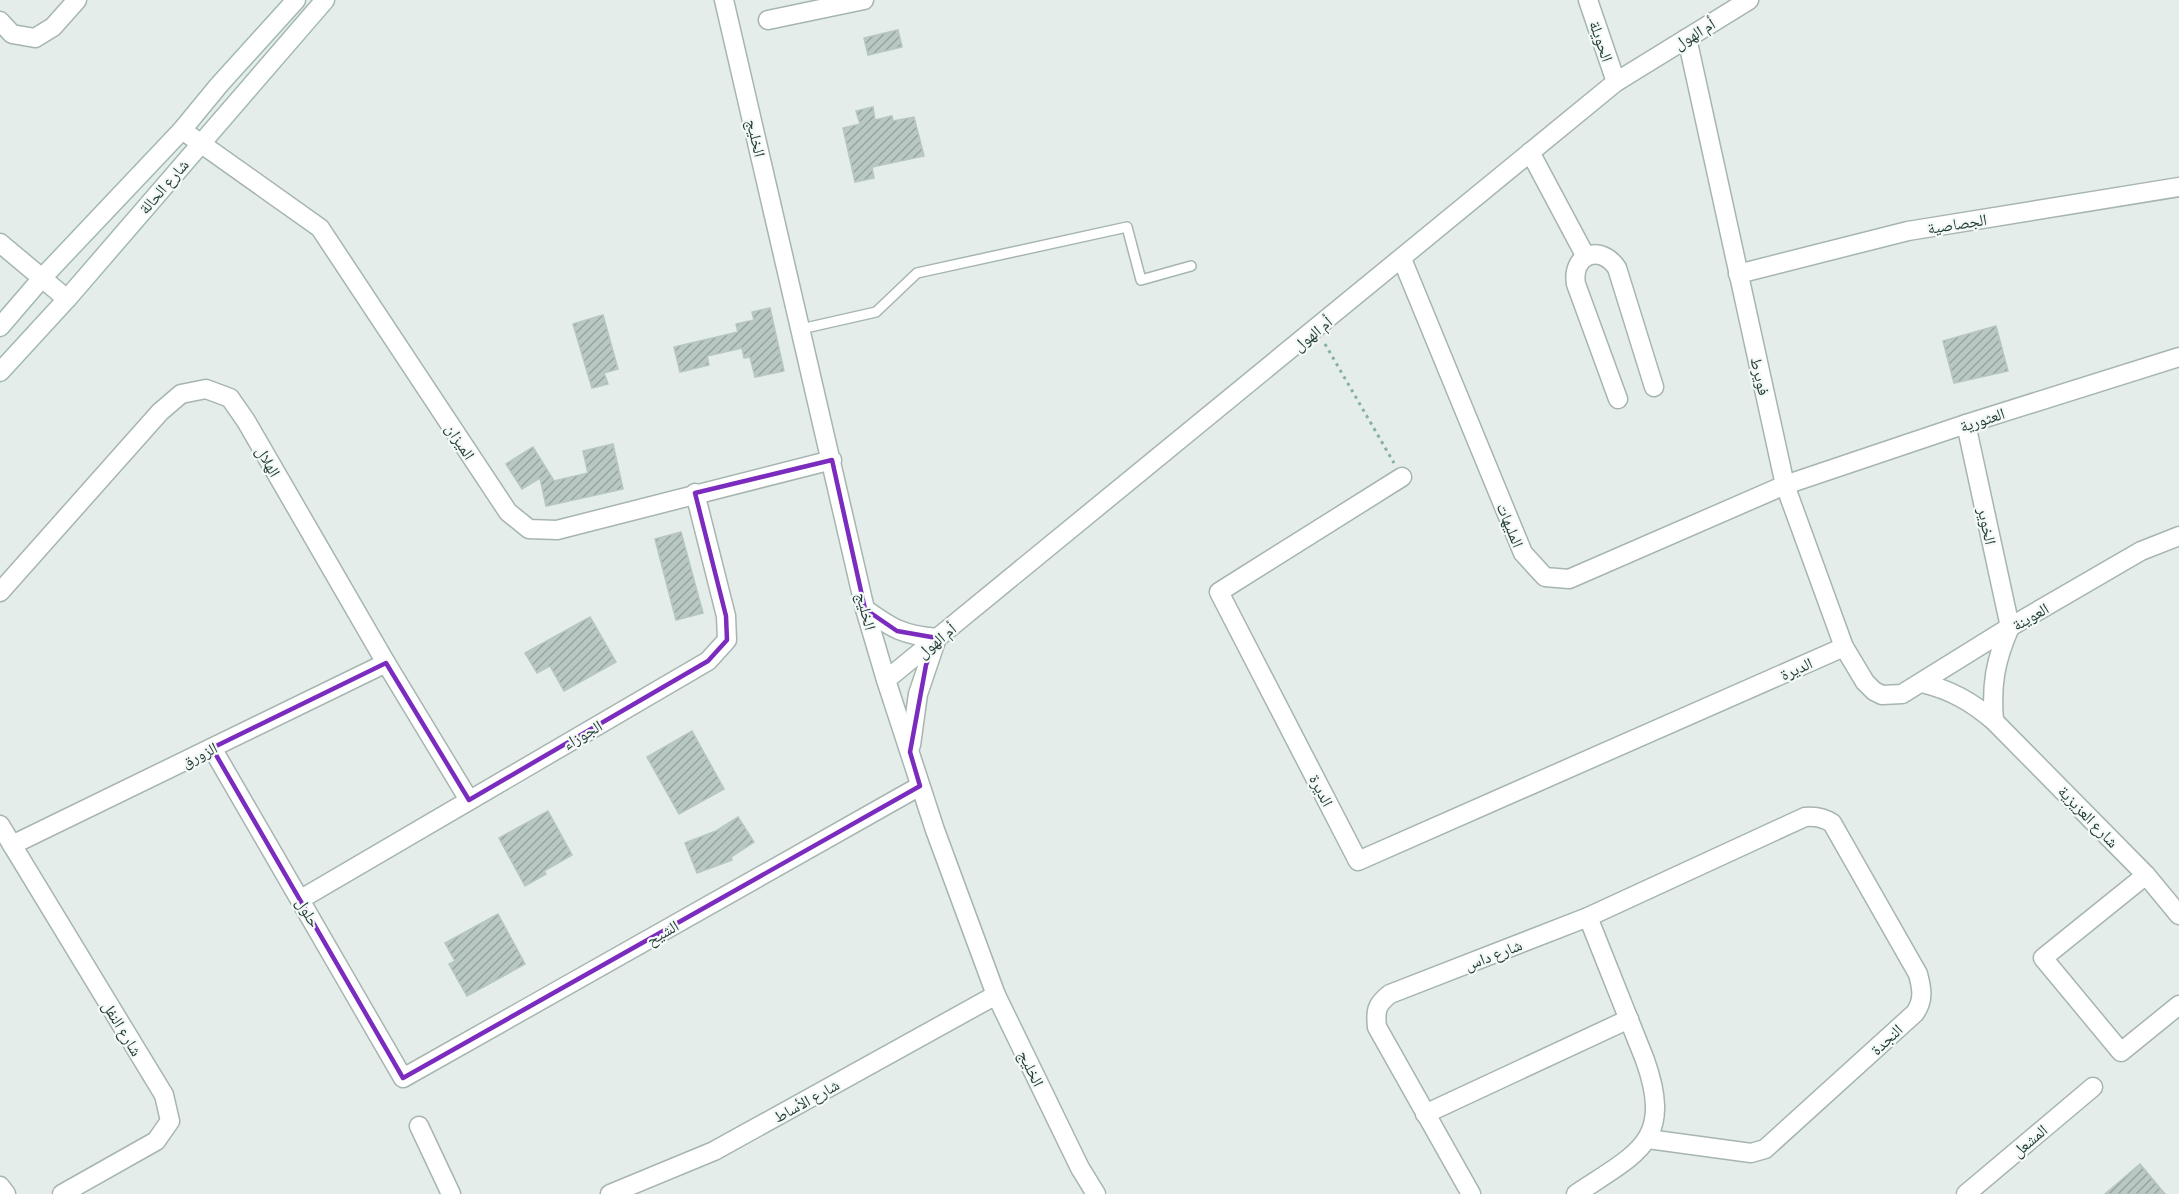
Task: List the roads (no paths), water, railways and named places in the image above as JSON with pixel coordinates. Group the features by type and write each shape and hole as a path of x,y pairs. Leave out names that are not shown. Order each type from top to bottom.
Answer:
{"street":[{"path":"0,21 12,34 35,38 53,27 78,0"},
{"name":"شارع الحالة","path":"0,327 42,278 182,130 219,85 296,0"},
{"name":"شارع الحالة","path":"0,372 325,0"},
{"name":"الخليج","path":"724,0 865,609 886,680 920,786 996,995 1080,1168 1095,1194"},
{"path":"768,20 864,0"},
{"name":"الحويلة","path":"1588,0 1616,82"},
{"name":"أم الهول","path":"886,680 1616,82 1749,0"},
{"name":"فويرط","path":"1687,38 1785,484 1844,647 1865,682 1882,695"},
{"name":"الميزان","path":"182,130 320,228 508,512 529,529 557,530 695,493 832,460"},
{"path":"1530,152 1586,256"},
{"name":"الجصاصية","path":"1738,274 1908,231 2179,187"},
{"path":"0,243 66,299"},
{"path":"1618,399 1576,285 1576,269 1586,256 1604,255 1612,260 1617,268 1654,387"},
{"name":"المليهات","path":"1402,259 1523,553 1545,577 1569,579 1785,484"},
{"name":"العثورية","path":"1785,484 2179,357"},
{"name":"الهلال","path":"0,592 160,412 181,394 206,389 230,398 246,421 386,663 469,800"},
{"name":"الخوير","path":"1966,424 2010,627"},
{"name":"الديرة","path":"1402,477 1219,592 1358,861 1844,647"},
{"name":"الجوزاء","path":"301,899 708,661 727,640 726,616 695,493"},
{"name":"العوينة","path":"1882,695 1902,694 2010,627 2141,551 2179,536"},
{"path":"865,609 897,631 913,636 937,638 918,694 910,752"},
{"path":"1994,721 1992,697 1994,673 2000,649 2010,627"},
{"name":"الزورق","path":"12,845 386,663"},
{"name":"شارع العزيزية","path":"1922,683 1961,696 1994,721 2146,875 2179,915"},
{"name":"حلول","path":"212,748 403,1078"},
{"name":"الشيح","path":"403,1078 920,786"},
{"name":"شارع داس","path":"1471,1194 1377,1027 1375,1014 1378,1003 1390,994 1588,917 1805,817"},
{"name":"النجدة","path":"1648,1139 1751,1153 1765,1149 1915,1013 1920,1005 1922,995 1918,974 1832,823 1819,817 1805,817"},
{"name":"شارع النفل","path":"0,825 164,1095 170,1121 156,1141 62,1194"},
{"path":"2146,875 2043,958 2121,1053 2179,1005"},
{"path":"1576,1194 1633,1155 1648,1139 1654,1123 1656,1100 1652,1080 1588,917"},
{"name":"شارع الأساط","path":"610,1194 714,1151 996,995"},
{"path":"1425,1114 1629,1019"},
{"name":"المشعل","path":"1966,1194 2093,1087"},
{"path":"419,1126 451,1194"},
{"path":"0,1186 6,1194"}],"lane":[{"path":"801,329 876,312 917,273 1127,226 1141,280 1191,266"}]}
